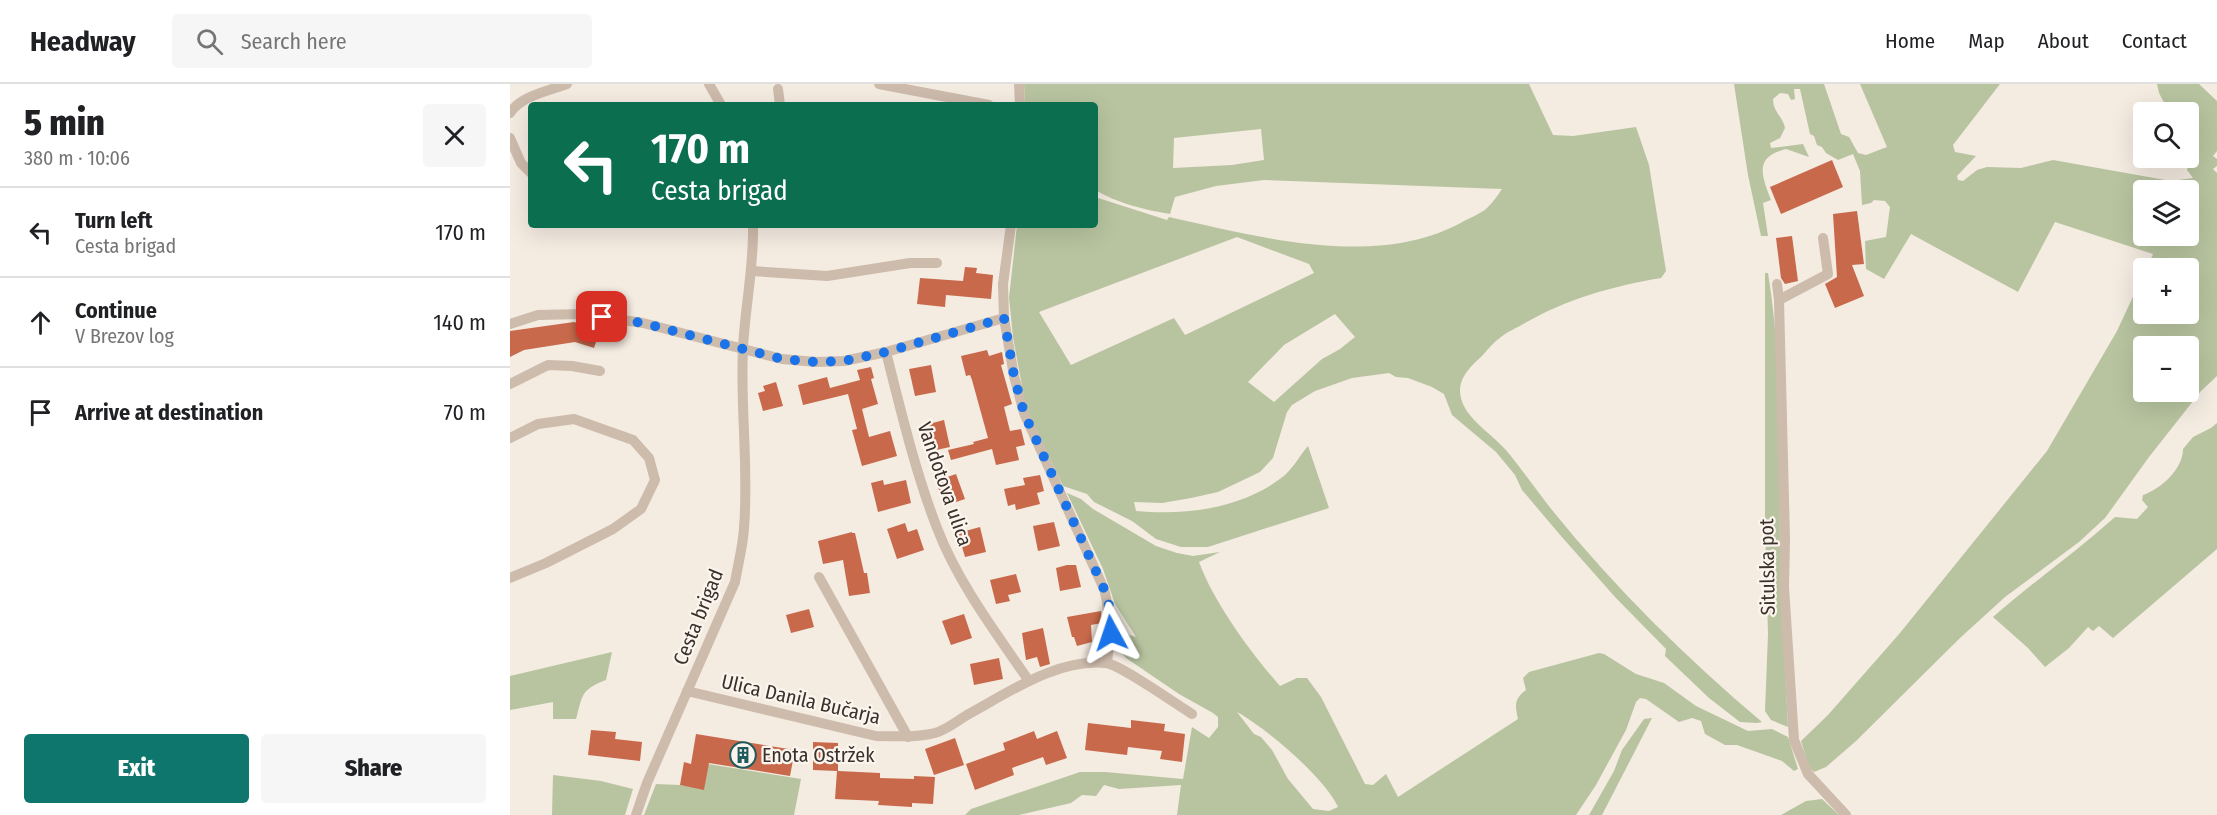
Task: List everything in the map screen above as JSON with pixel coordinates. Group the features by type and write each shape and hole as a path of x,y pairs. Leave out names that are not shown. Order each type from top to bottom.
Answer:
{"street":[{"path":"510,113 524,100 567,84"},
{"path":"709,84 719,102"},
{"path":"879,84 973,102"},
{"path":"1019,84 1020,102"},
{"path":"778,89 780,102"},
{"path":"510,138 520,163 528,170"},
{"name":"Cesta brigad","path":"636,815 647,783 735,582 741,553 745,480 742,348 751,271 753,228"},
{"path":"1011,228 1003,284 1004,318 1014,376 1024,413 1104,589 1110,609 1111,633 1107,663 1192,714"},
{"path":"1779,300 1828,274 1823,238"},
{"path":"751,271 826,276 898,265 937,263"},
{"name":"Situlska pot","path":"1777,284 1785,539 1784,587 1794,740 1808,774 1846,815"},
{"path":"510,324 538,315 582,314 643,323 782,359 816,362 844,361 886,352 1004,318"},
{"name":"Vandotova ulica","path":"886,352 913,454 937,529 968,589 1029,681"},
{"path":"510,384 548,366 572,366 600,371"},
{"path":"510,438 538,424 574,419 633,440 649,458 655,480 641,509 614,529 510,578"},
{"name":"Ulica Danila Bučarja","path":"819,577 908,737"},
{"name":"Ulica Danila Bučarja","path":"687,692 876,736 908,737 936,733 1029,681 1068,666 1107,663"}],"green space":[{"path":"1024,84 1529,84 1553,135 1573,136 1636,127 1649,165 1666,271 1661,278 1608,289 1574,300 1507,333 1493,343 1462,379 1461,398 1470,415 1505,449 1576,539 1626,594 1706,673 1762,722 1740,722 1709,698 1665,656 1666,649 1615,597 1561,536 1522,490 1515,475 1496,452 1452,415 1444,394 1408,378 1396,377 1389,373 1352,378 1315,391 1292,405 1287,412 1273,458 1260,472 1218,492 1162,503 1134,502 1136,511 1175,512 1195,511 1233,502 1252,495 1285,475 1308,446 1329,508 1208,547 1181,547 1156,539 1132,521 1094,502 1087,494 1063,486 1026,408 1013,337 1009,298 1017,228 1098,228 1098,198 1167,220 1169,217 1279,240 1357,247 1395,244 1431,236 1477,215 1488,207 1502,189 1264,180 1216,186 1175,197 1170,214 1141,208 1098,192 1098,102 1025,102","holes":["1261,129 1264,160 1232,165 1173,168 1174,138","1237,237 1309,264 1314,273 1185,335 1174,318 1071,365 1039,312","1335,314 1355,337 1322,359 1274,402 1248,382 1284,345"]},
{"path":"1734,84 1824,84 1841,134 1849,137 1858,153 1866,155 1887,147 1860,84 2000,84 1953,145 1955,152 1976,156 1957,176 1958,180 1963,181 1977,170 1987,167 2021,168 2053,160 2165,180 2133,180 2133,246 2199,246 2199,180 2178,180 2193,178 2188,168 2199,168 2199,102 2164,102 2157,84 2199,84 2217,101 2217,151 2213,156 2217,159 2217,166 2213,169 2217,173 2217,376 2199,394 2199,336 2133,336 2133,402 2192,402 2105,518 2079,542 2005,597 1856,741 1826,767 1814,772 1809,767 1801,741 1828,715 1900,633 2047,451 2117,331 2133,297 2133,324 2199,324 2199,258 2151,258 2153,254 2055,222 2018,292 1911,234 1884,279 1866,269 1865,241 1886,237 1890,207 1885,201 1874,200 1862,205 1860,171 1853,154 1838,160 1817,145 1814,136 1810,134 1800,89 1794,89 1795,99 1791,100 1788,94 1780,93 1773,99 1785,128 1780,138 1770,143 1771,148 1803,144 1809,157 1786,149 1768,157 1764,162 1763,175 1771,200 1763,203 1768,236 1761,236 1748,175"},
{"path":"1765,273 1768,273 1773,307 1778,376 1781,572 1788,727 1771,720 1765,711 1768,634 1765,525"},
{"path":"2217,423 2217,549 2113,638 2099,626 2093,631 2088,627 2069,648 2045,667 2028,648 1993,617 2115,517 2137,519 2148,507 2142,500 2143,495 2157,488 2170,477 2179,464 2183,449 2193,437"},
{"path":"1067,493 1081,499 1093,509 1156,546 1193,556 1220,552 1199,562 1214,594 1246,643 1280,686 1297,678 1307,678 1321,697 1365,784 1373,785 1386,774 1398,797 1518,719 1516,703 1519,696 1526,690 1523,678 1529,672 1599,653 1636,674 1664,683 1696,706 1748,731 1772,729 1788,737 1798,769 1794,771 1782,761 1737,745 1725,745 1705,734 1701,721 1692,718 1679,722 1646,699 1640,698 1636,702 1626,730 1596,785 1576,815 1177,815 1181,785 1119,789 1104,785 1096,796 1082,795 1071,803 1019,815 965,815 971,809 1080,772 1183,779 1192,727 1209,738 1218,727 1218,717 1213,713 1179,694 1126,658 1117,647 1116,638 1120,632 1136,637 1115,604 1103,569","holes":["1237,712 1249,719 1308,768 1338,807 1329,811 1313,809 1288,779 1272,750 1261,737 1254,734"]},
{"path":"612,652 606,680 587,690 576,719 553,719 553,702 510,710 510,676"},
{"path":"1652,718 1602,815 1589,815 1614,771 1622,750 1644,719"},
{"path":"708,764 801,779 794,815 644,815 656,784 704,789"},
{"path":"553,775 601,781 633,789 625,815 552,815"},
{"path":"1822,799 1839,815 1781,815 1806,801"}],"building":[{"path":"1832,160 1843,187 1781,214 1770,187"},
{"path":"1857,211 1864,264 1852,265 1864,296 1835,308 1825,284 1837,277 1833,214"},
{"path":"1792,236 1798,281 1785,284 1781,278 1776,238"},
{"path":"965,267 977,268 976,273 993,275 991,299 946,295 945,307 917,304 920,278 963,281"},
{"path":"574,322 600,330 594,348 575,342 524,350 510,357 510,331"},
{"path":"987,350 989,356 1002,352 1004,364 1001,365 1012,404 1004,407 1010,431 1021,429 1025,445 1016,447 1019,460 996,465 992,449 951,460 948,450 988,438 972,380 970,375 966,376 961,356"},
{"path":"931,365 936,392 915,396 909,369"},
{"path":"871,367 874,378 871,379 878,404 862,409 869,437 890,431 897,456 862,466 852,430 857,429 848,394 803,405 798,385 827,377 830,388 860,380 857,370"},
{"path":"776,382 783,406 763,411 758,393 765,391 763,386"},
{"path":"944,420 950,447 927,452 921,426"},
{"path":"956,474 965,499 953,503 951,494 941,496 936,481"},
{"path":"1040,475 1044,491 1037,493 1040,504 1016,510 1015,504 1008,506 1004,489 1025,485 1023,478"},
{"path":"883,480 884,485 906,480 911,503 878,512 871,483"},
{"path":"1054,522 1060,546 1038,551 1033,526"},
{"path":"905,523 908,532 917,529 924,550 897,559 887,529"},
{"path":"980,527 986,552 965,557 958,533"},
{"path":"855,533 864,573 867,573 870,593 849,596 843,560 823,564 818,541"},
{"path":"1076,565 1081,587 1060,591 1056,568"},
{"path":"1016,574 1021,592 1008,595 1010,601 996,604 990,580"},
{"path":"809,609 814,627 791,633 786,615"},
{"path":"1101,611 1102,623 1091,625 1092,642 1077,646 1067,617"},
{"path":"964,614 972,638 951,645 942,621"},
{"path":"1043,628 1050,664 1040,667 1037,657 1026,660 1022,633"},
{"path":"999,658 1003,679 974,685 970,664"},
{"path":"1131,720 1165,724 1164,731 1185,734 1182,762 1160,759 1162,751 1128,747 1127,755 1085,750 1088,723 1131,728"},
{"path":"591,730 616,732 615,739 642,742 640,761 588,755"},
{"path":"1034,731 1037,739 1057,731 1067,758 1046,765 1043,757 1012,768 1014,775 975,790 966,764 1005,750 1003,743"},
{"name":"Enota Ostržek","path":"696,734 795,750 790,776 709,763 704,790 680,785 684,762 691,764"},
{"path":"955,738 964,765 934,775 925,749"},
{"path":"813,742 838,743 838,771 880,773 880,778 935,777 933,804 912,803 912,807 878,805 879,801 835,799 837,771 813,770"}],"place":[{"name":"Enota Ostržek","path":"743,755"}],"route":[{"path":"602,317 643,323 782,359 816,362 844,361 886,352 1004,318 1014,376 1024,413 1104,589 1110,609 1111,633"}]}
